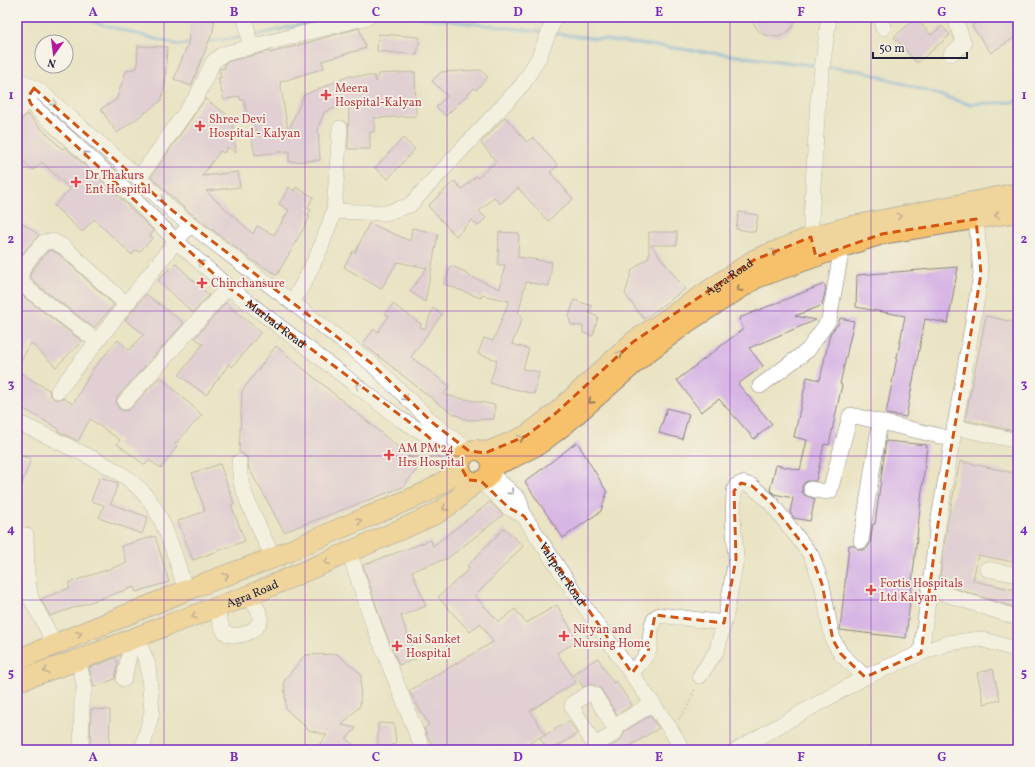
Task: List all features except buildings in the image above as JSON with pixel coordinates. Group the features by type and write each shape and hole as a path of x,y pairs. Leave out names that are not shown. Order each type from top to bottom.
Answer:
{"main road":[{"name":"Agra Road","path":"17,660 186,591 273,558 427,492 476,468 526,436 556,413 633,342 754,260 811,237 848,227 1018,193"},
{"name":"Agra Road","path":"17,681 78,660 248,596 436,514 455,501 476,468 512,458 540,444 645,354 689,321 756,278 816,257 842,246 882,234 1018,212"}],"street":[{"path":"245,17 250,46"},
{"path":"139,178 197,96 213,62 223,54 368,17"},
{"path":"816,257 811,237 811,221 818,99 829,17"},
{"path":"951,54 964,44 957,24 957,17"},
{"path":"334,212 386,213 410,204 523,84 539,57 554,20"},
{"path":"17,112 25,87 40,91 139,178 173,211 371,363 433,423 476,468"},
{"name":"Murbad Road","path":"25,87 31,104 124,189 176,241 228,287 400,418 476,468"},
{"path":"292,302 306,279 321,247 334,212 340,128"},
{"path":"921,653 938,524 980,274 976,219"},
{"path":"58,391 191,224"},
{"path":"97,341 30,291 23,282 21,276 23,268 44,242 53,241 64,247 126,304"},
{"path":"760,386 808,350 829,320 842,246"},
{"path":"125,402 228,287"},
{"path":"811,489 826,492 830,491 850,415 880,422 1018,441"},
{"path":"17,422 111,467 123,474 143,492 152,503 165,528 186,591"},
{"path":"861,541 880,422"},
{"path":"238,462 241,483 249,505 273,558"},
{"name":"Valipeer Road","path":"476,468 509,508 524,516 575,593 653,703 683,750"},
{"path":"700,676 717,650 724,623 736,559 733,518 734,492 736,486 742,483 752,486 771,503 811,555 822,584 834,640 841,654 865,677"},
{"path":"26,535 27,575 31,599 55,644"},
{"path":"349,552 374,626 423,750"},
{"path":"987,569 1018,575"},
{"path":"930,589 1018,618"},
{"path":"216,608 224,631 231,635 244,635 254,629 259,623 260,614 248,596"},
{"path":"632,673 648,651 651,630 656,616 660,615 724,623"},
{"path":"124,679 133,639"},
{"path":"133,639 148,665 152,712 142,750"},
{"path":"736,750 865,677 948,643 981,639 1018,650"},
{"path":"78,660 85,688 82,698 81,750"},
{"path":"614,727 653,703"}],"path":[{"path":"671,730 689,704 700,676"}],"highlighted area":[{"path":"34,88 173,211 371,363 433,423 469,451 485,453 526,436 556,413 633,342 754,260 811,237 816,257 882,234 976,219 981,274 938,524 921,653 865,677 841,654 833,640 822,584 811,555 771,503 752,486 741,483 734,491 736,559 724,623 655,615 648,651 632,673 524,516 509,508 481,481 468,480 460,465 424,433 228,287 31,104 28,97"}],"waterway":[{"path":"80,17 100,24 179,45 192,43"},
{"path":"252,36 334,17"},
{"path":"418,17 544,32"},
{"path":"553,33 818,66"},
{"path":"205,42 244,37"},
{"path":"827,67 862,71 968,104 1014,102 1018,100"}],"place":[{"name":"Meera Hospital-Kalyan","path":"326,95"},
{"name":"Shree Devi Hospital - Kalyan","path":"200,126"},
{"name":"Dr Thakurs Ent Hospital","path":"76,182"},
{"name":"Chinchansure","path":"202,283"},
{"name":"AM PM 24 Hrs Hospital","path":"389,455"},
{"name":"Fortis Hospitals Ltd Kalyan","path":"871,590"},
{"name":"Nityan and Nursing Home","path":"564,636"},
{"name":"Sai Sanket Hospital","path":"397,646"}]}
